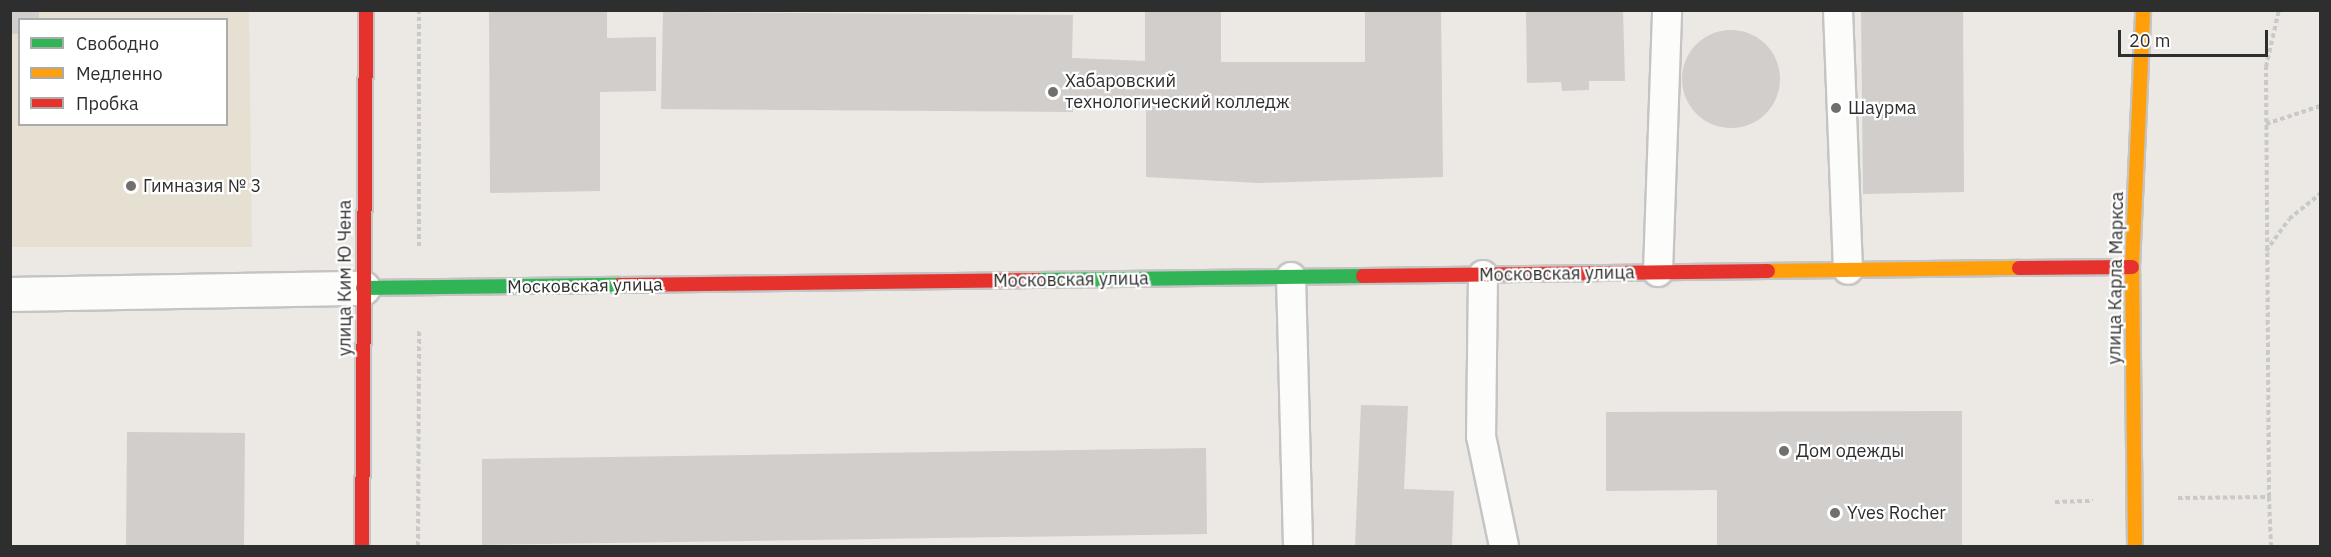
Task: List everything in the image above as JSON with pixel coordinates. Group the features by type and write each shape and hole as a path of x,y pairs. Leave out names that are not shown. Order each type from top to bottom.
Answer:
{"street":[{"name":"улица Ким Ю Чена","path":"362,546 366,10"},
{"name":"улица Карла Маркса","path":"2135,546 2132,267 2142,10"},
{"name":"Московская улица","path":"10,294 2132,267"}],"lane":[{"path":"1658,272 1667,10"},
{"path":"1838,10 1848,270"},
{"path":"1483,274 1481,436 1504,546"},
{"path":"1291,277 1298,546"}],"path":[{"path":"2271,546 2266,252 2266,67 2279,10"},
{"path":"2266,124 2320,106"},
{"path":"2266,252 2289,219 2320,194"},
{"path":"2055,502 2135,498 2270,497"}],"shaded area":[{"name":"Гимназия № 3","path":"10,11 249,11 252,247 11,247"}],"building":[{"path":"10,10 39,10 39,18 18,18 18,34 10,34"},
{"path":"489,10 607,10 607,38 656,37 656,91 600,92 600,191 490,193"},
{"name":"Хабаровский технологический колледж","path":"1145,10 1221,10 1221,62 1365,62 1365,10 1441,10 1443,177 1259,183 1146,177 1146,106 1073,105 1073,112 661,109 663,12 1073,15 1072,58 1145,61"},
{"path":"1526,10 1623,10 1625,81 1589,81 1589,90 1562,91 1561,82 1527,83"},
{"path":"1861,10 1963,10 1964,192 1863,194"},
{"path":"1731,30 1750,33 1766,44 1777,60 1780,79 1777,98 1766,114 1750,125 1731,128 1712,125 1696,114 1685,98 1682,79 1685,60 1696,44 1712,33"},
{"path":"1361,405 1408,406 1404,489 1454,491 1452,546 1355,546"},
{"name":"Дом одежды","path":"1962,411 1962,546 1717,546 1717,490 1606,491 1606,412"},
{"path":"127,432 245,433 244,546 126,546"},
{"path":"1206,448 1207,534 482,545 482,459"}],"traffic: fast":[{"path":"1037,280 1363,276"},
{"path":"363,288 620,285"}],"traffic: slow":[{"path":"2135,546 2132,267 2143,10"},
{"path":"1768,271 2019,268"}],"traffic: jam":[{"path":"362,546 366,10"},
{"path":"2019,268 2132,267"},
{"path":"1363,276 1768,271"},
{"path":"620,285 1037,280"}],"place":[{"name":"Хабаровский технологический колледж","path":"1053,92"},
{"name":"Шаурма","path":"1836,108"},
{"name":"Гимназия № 3","path":"131,186"},
{"name":"Дом одежды","path":"1784,451"},
{"name":"Yves Rocher","path":"1835,513"}]}
